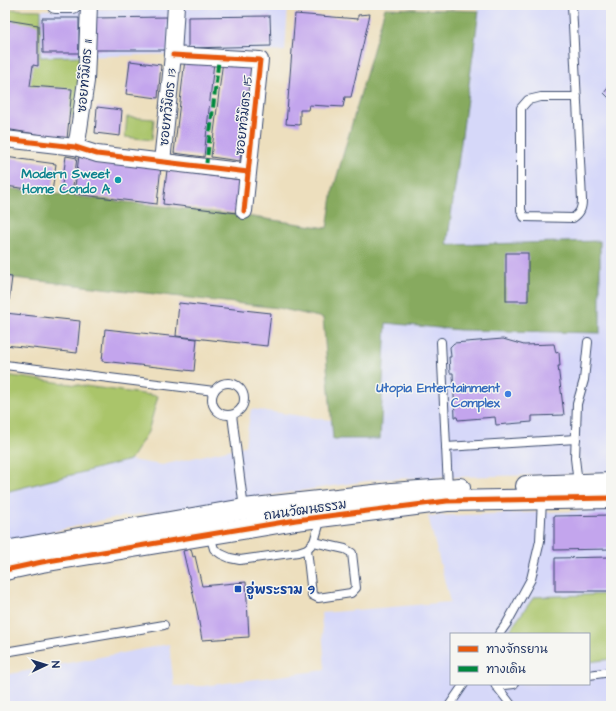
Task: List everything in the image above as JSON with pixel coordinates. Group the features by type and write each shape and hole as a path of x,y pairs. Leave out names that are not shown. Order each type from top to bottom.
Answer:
{"street":[{"path":"55,5 73,5"},
{"name":"ซอยทวีมิตร 11","path":"75,147 86,80 88,5"},
{"name":"ซอยทวีมิตร 13","path":"162,162 173,54 176,5"},
{"name":"ซอยทวีมิตร 15","path":"173,54 260,60 244,211"},
{"path":"5,139 75,147 97,154 248,172"},
{"name":"ถนนวัฒนธรรม","path":"5,570 208,525 244,509 321,509 447,501 542,492 578,484 611,483"},
{"name":"ถนนวัฒนธรรม","path":"5,551 321,509 392,492 448,488 542,492 611,498"}],"lane":[{"path":"572,5 577,97 582,207 579,214 573,218 524,217 521,210 521,108 528,100 541,97 577,97"},
{"path":"441,342 448,488"},
{"path":"578,484 575,458 577,404 584,380 588,342"},
{"path":"5,365 214,391"},
{"path":"227,383 232,384 241,390 243,394 243,405 237,413 232,415 221,414 217,412 212,402 214,391 217,387 227,383"},
{"path":"232,415 244,509"},
{"path":"446,447 576,439"},
{"path":"500,633 507,623 531,579 540,541 542,492"},
{"path":"208,525 214,549 230,558 240,560 298,552 307,549 314,542 321,509"},
{"path":"307,549 312,595 318,598 351,593 356,588 352,553 345,549 314,542"},
{"path":"5,652 164,625"},
{"path":"590,675 611,672"},
{"path":"449,706 463,685"},
{"path":"496,685 512,706"}],"shaded area":[{"path":"479,5 611,5 611,473 381,479 107,519 5,543 5,492 130,460 162,465 245,446 251,409 331,420 333,439 380,439 386,323 460,330 600,241 446,245"},
{"path":"288,6 285,51 40,58 41,10"},
{"path":"611,510 611,706 5,706 5,675 169,644 174,686 203,686 325,670 321,613 450,602 428,516"}],"green space":[{"path":"385,8 479,11 447,245 600,241 600,333 460,330 386,323 380,439 333,439 323,318 278,308 5,277 5,188 246,216 327,228 333,190"},
{"path":"5,9 41,10 40,57 82,56 76,116 5,108"},
{"path":"127,117 154,119 152,140 125,137"},
{"path":"5,375 158,396 148,432 130,460 5,492"},
{"path":"611,594 611,659 590,662 590,633 508,633 534,597"}],"building":[{"path":"295,14 358,19 358,15 370,14 351,97 345,97 343,107 309,105 308,110 300,110 300,125 286,124"},
{"path":"270,16 271,46 188,48 188,17"},
{"path":"167,17 167,50 94,50 94,18"},
{"path":"42,18 79,18 79,53 43,53"},
{"path":"7,20 38,25 38,66 33,65 30,86 72,89 67,139 5,129 5,43"},
{"path":"185,59 214,62 204,157 174,153"},
{"path":"223,60 252,63 240,161 211,157"},
{"path":"130,61 161,65 158,98 126,94"},
{"path":"611,84 611,100 604,93"},
{"path":"97,107 122,110 120,136 95,133"},
{"path":"66,156 77,158 72,193 61,192"},
{"name":"Modern Sweet Home Condo A","path":"79,156 161,166 157,204 74,194"},
{"path":"5,157 56,164 52,192 5,186"},
{"path":"167,170 241,180 237,213 163,204"},
{"path":"506,253 528,253 528,301 506,301"},
{"path":"5,276 12,277 8,309 5,309"},
{"path":"179,303 271,313 267,346 176,336"},
{"path":"5,313 80,321 77,353 5,345"},
{"path":"105,329 197,339 194,371 102,361"},
{"name":"Utopia Entertainment Complex","path":"503,339 524,345 554,344 556,353 559,352 560,366 558,366 564,415 532,416 532,422 496,425 495,417 458,420 457,417 455,417 453,373 450,373 450,347 454,343"},
{"path":"611,515 611,549 554,550 554,516"},
{"path":"191,549 193,557 195,556 202,586 246,582 249,637 202,640 183,551"},
{"path":"611,557 611,591 555,591 555,558"}],"marked path":[{"path":"206,167 219,57"}],"cycle path":[{"path":"173,55 260,60 244,211"},
{"path":"5,139 75,147 97,154 248,172"},
{"path":"5,570 42,562 296,520 447,501 611,498"}],"place":[{"name":"Modern Sweet Home Condo A","path":"118,180"},
{"name":"Utopia Entertainment Complex","path":"508,394"},
{"name":"อู่พระราม 9","path":"238,589"}]}
